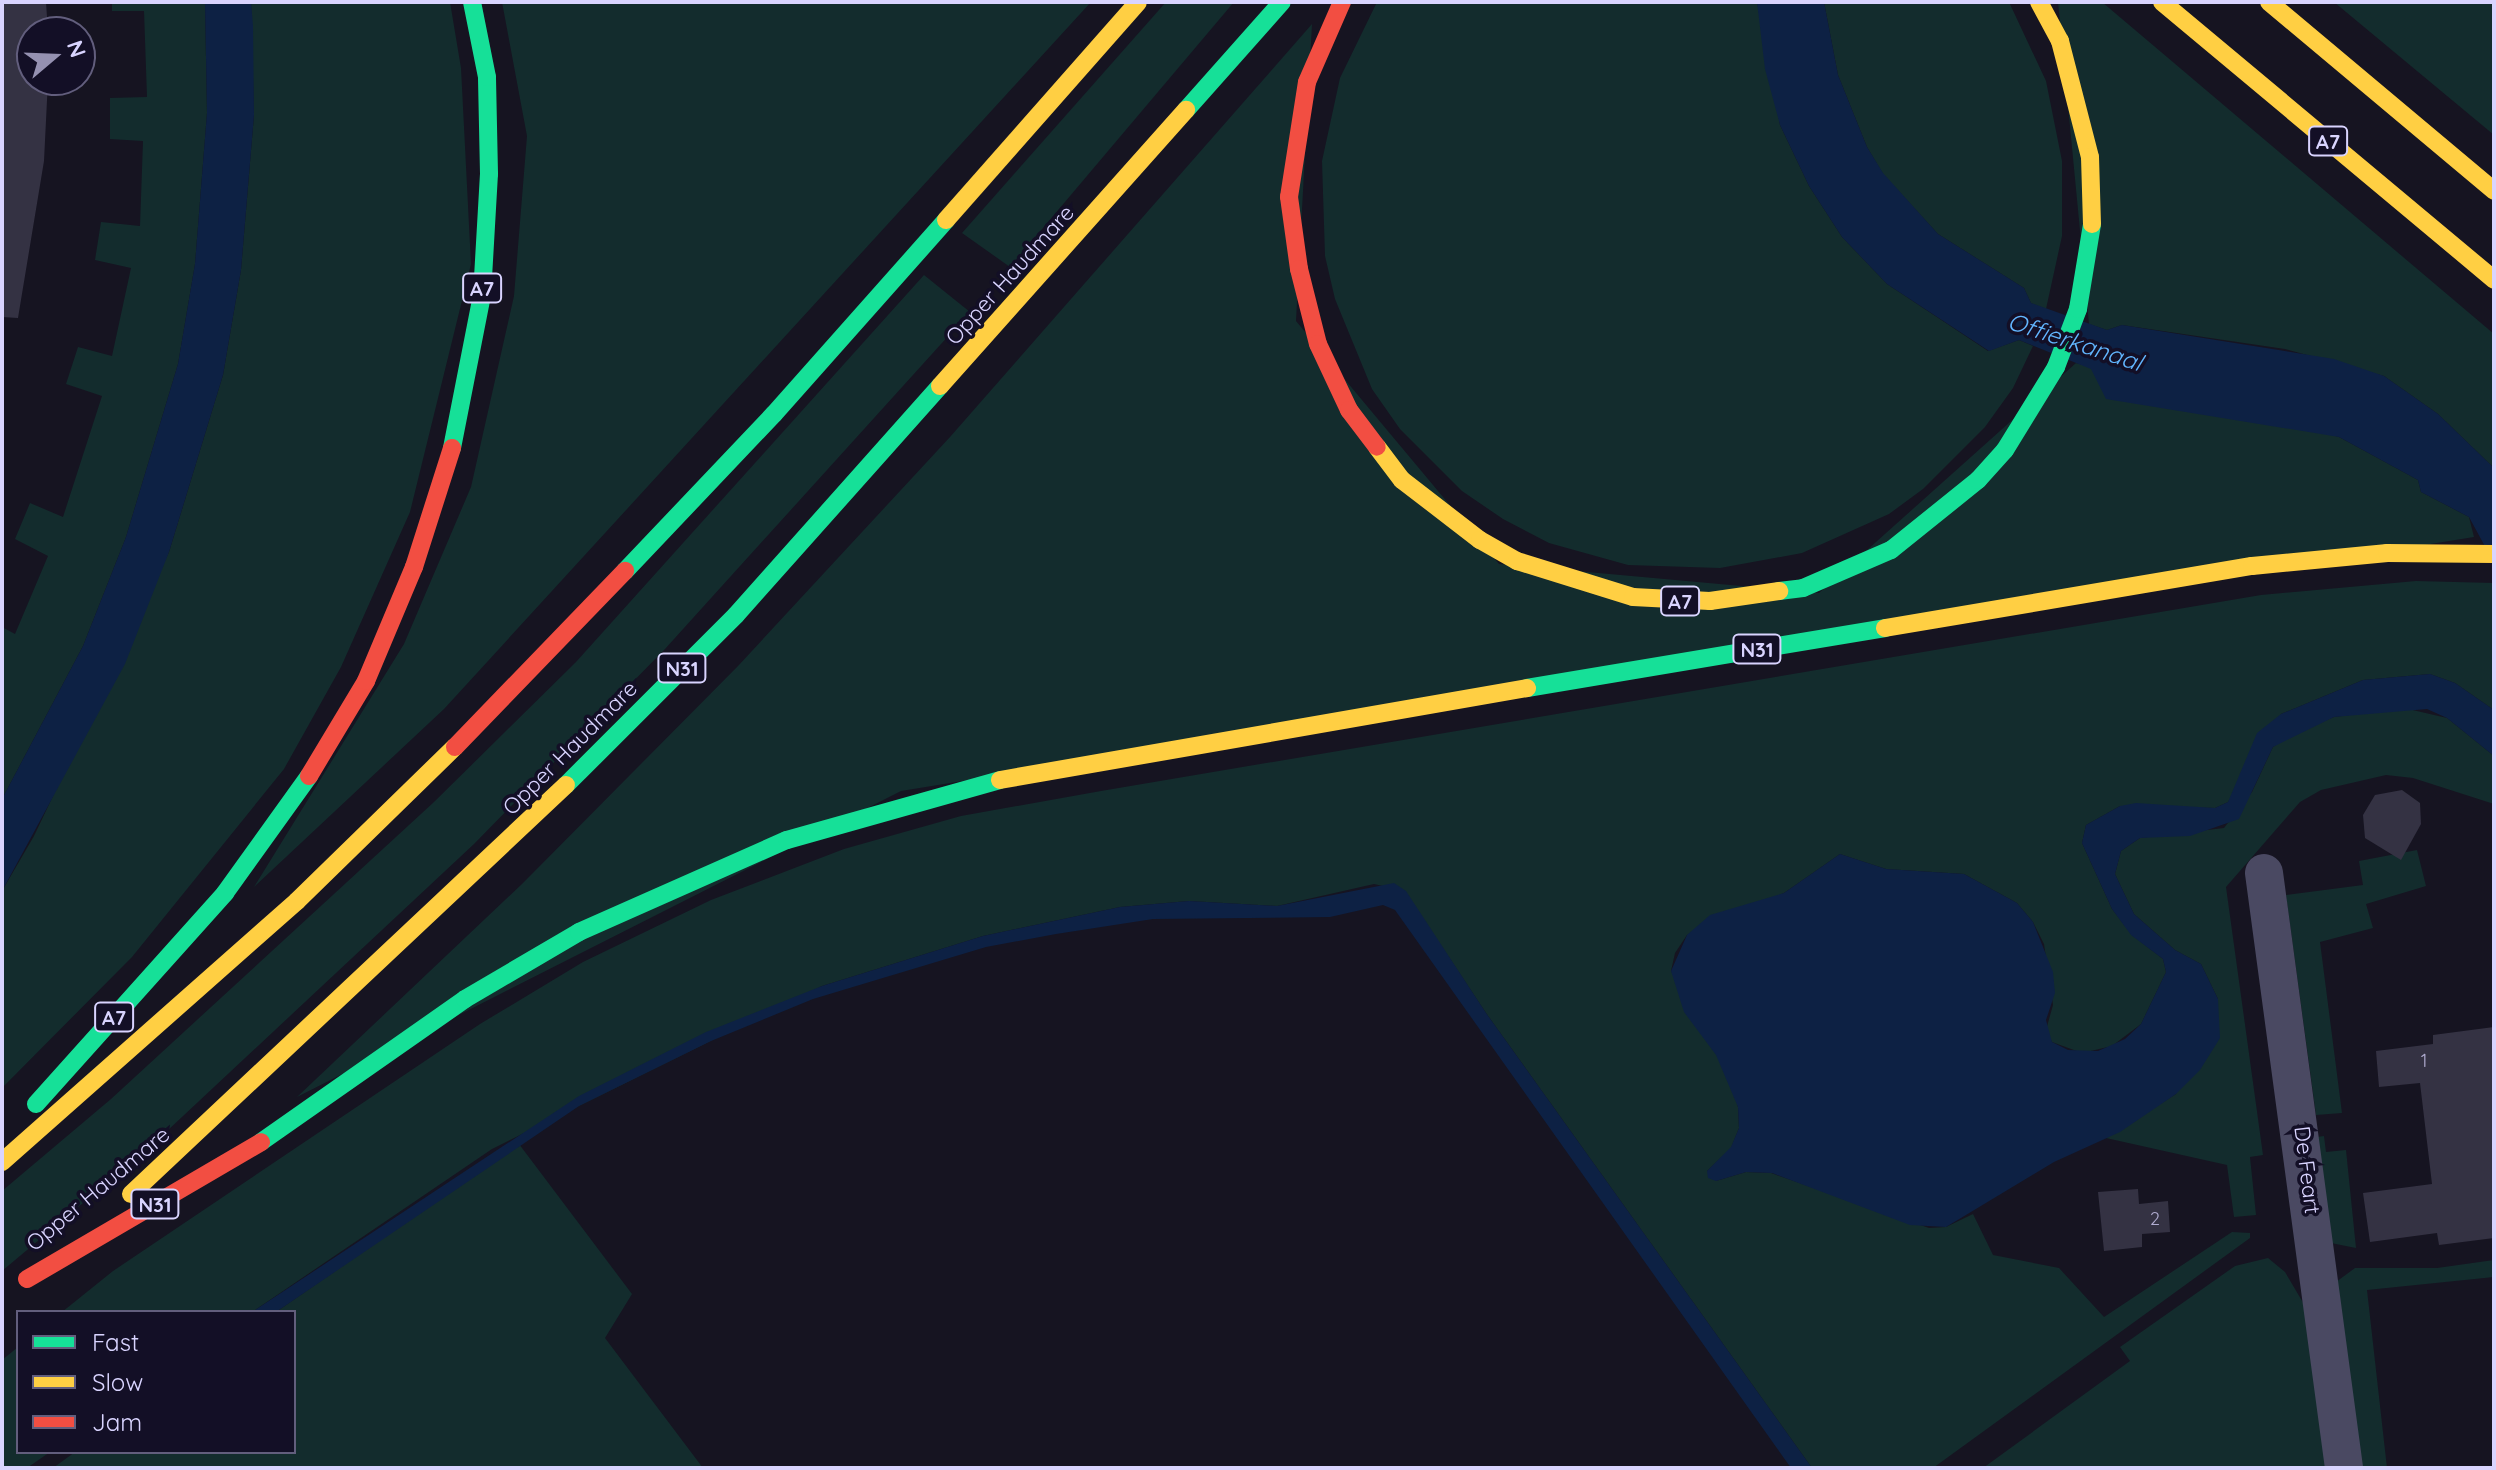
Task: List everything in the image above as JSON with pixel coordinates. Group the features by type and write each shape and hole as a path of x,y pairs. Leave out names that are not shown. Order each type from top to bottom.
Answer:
{"highway":[{"name":"A7","path":"2,1141 225,893 304,785 366,681 414,567 452,450 482,295 489,174 487,77 472,2"},
{"path":"2,1162 297,901 475,728 774,414 1138,2"},
{"name":"Opper Haudmare","path":"1282,2 736,615 465,886 169,1163 20,1284 283,1129 465,999 579,932 787,840 892,807 1035,771 2237,568 2387,553 2488,554"},
{"name":"A7","path":"1342,2 1307,82 1289,197 1299,269 1318,344 1349,410 1402,480 1480,540 1517,561 1591,588 1669,601 1758,598 1803,588 1891,550 1978,480 2005,450 2056,367 2078,309 2092,226 2090,157 2060,41 2039,2"},
{"name":"A7","path":"2162,2 2494,280"},
{"path":"2269,2 2494,191"}],"street":[{"name":"De Feart","path":"2264,873 2344,1468"}],"green space":[{"path":"112,2 205,2 207,113 195,264 178,364 126,537 83,646 2,799 2,627 15,634 48,556 15,539 30,503 63,517 102,396 66,384 78,347 112,356 131,268 95,260 101,222 140,226 143,141 110,139 110,98 147,97 144,11 112,11"},
{"path":"251,2 450,2 461,68 471,264 410,512 341,667 284,769 132,957 2,1088 2,891 34,836 169,552 223,375 241,270 254,115"},
{"path":"502,2 1091,2 444,709 254,887 404,644 471,487 514,296 527,136"},
{"path":"1166,2 1234,2 1010,267 962,233"},
{"path":"1377,2 1757,2 1780,125 1809,186 1842,237 1887,284 1988,351 2019,340 2033,346 2013,388 1985,427 1923,489 1889,514 1802,553 1720,568 1628,565 1549,543 1503,519 1462,491 1400,429 1372,389 1335,299 1325,256 1322,161 1340,78"},
{"path":"1824,2 2009,2 2046,81 2062,161 2062,236 2046,309 2031,303 2024,288 1938,234 1883,174 1867,147 1838,75"},
{"path":"2058,2 2102,2 2494,334 2494,468 2438,414 2384,376 2285,349 2122,325 2107,330 2089,324"},
{"path":"2334,2 2494,2 2494,135"},
{"path":"1312,24 1296,321 1499,564 1819,593 2076,363 2339,437 2418,480 2421,492 2469,517 2474,537 901,791 297,1097 522,884 738,666 950,437"},
{"path":"924,275 970,312 665,649 474,844 151,1146 2,1271 2,1191 111,1099 434,802 576,662"},
{"path":"2416,581 2494,583 2494,710 2455,683 2430,674 2363,680 2281,714 2228,802 2215,808 2120,806 2086,825 2082,843 2112,909 2132,935 2163,959 2166,972 2141,1024 2112,1046 2082,1053 2052,1042 2046,1030 2053,1005 2044,944 2033,922 2017,903 1964,874 1886,869 1840,854 1784,893 1687,935 1675,953 1671,971 1732,1083 1738,1107 1739,1128 1731,1148 1707,1171 1716,1181 1746,1172 1771,1173 1929,1228 1946,1227 1973,1214 1993,1255 2059,1268 2104,1317 2232,1232 2250,1233 2250,1238 1933,1468 1812,1468 1486,1013 1405,891 1374,884 1277,906 1189,901 1120,907 983,936 822,986 492,1149 255,1310 64,1310 113,1271 480,1024 583,962 711,900 844,849 961,816 2261,595"},
{"path":"2404,708 2447,718 2494,756 2494,804 2413,778 2386,775 2321,790 2300,802 2226,887 2263,1155 2250,1157 2256,1215 2234,1217 2227,1165 2106,1138 2176,1094 2218,999 2201,964 2175,950 2134,914 2115,874 2121,851 2140,838 2224,828 2252,792 2273,747 2288,736 2334,717"},
{"path":"2417,850 2426,886 2366,904 2373,928 2320,942 2342,1113 2316,1115 2286,895 2363,885 2359,861"},
{"path":"2324,1136 2326,1152 2346,1150 2356,1248 2331,1243 2317,1137"},
{"path":"519,1144 632,1294 605,1338 703,1468 53,1468 72,1454 296,1454 296,1310 279,1310"},
{"path":"2268,1258 2285,1272 2308,1311 2333,1468 1983,1468 2130,1361 2120,1347 2235,1266"},
{"path":"2494,1260 2494,1277 2367,1290 2387,1468 2361,1468 2336,1282 2355,1268 2437,1268"},
{"path":"16,1349 16,1454 47,1454 27,1468 2,1468 2,1360"}],"water":[{"path":"205,2 251,2 253,26 254,115 241,270 223,375 169,552 125,664 2,891 2,799 83,646 126,537 178,364 195,264 207,113"},
{"name":"Offierkanaal","path":"1757,2 1824,2 1838,75 1867,147 1883,173 1938,234 2024,288 2031,303 2107,330 2122,325 2334,359 2384,376 2438,414 2494,468 2494,563 2469,517 2421,492 2418,480 2339,437 2106,399 2091,369 2019,340 1989,351 1887,284 1842,237 1809,186 1780,125 1765,69"},
{"path":"2430,674 2455,683 2494,710 2494,756 2447,718 2427,709 2334,717 2273,747 2239,819 2190,836 2140,838 2121,851 2115,874 2134,914 2175,950 2201,964 2218,999 2220,1038 2200,1070 2176,1094 2120,1132 2054,1162 1946,1227 1910,1225 1772,1173 1746,1172 1716,1181 1708,1178 1707,1171 1731,1147 1739,1128 1738,1107 1716,1055 1684,1012 1671,971 1687,935 1710,915 1784,893 1840,854 1886,869 1964,874 2017,903 2033,922 2053,972 2055,993 2046,1020 2052,1042 2068,1050 2098,1051 2125,1039 2141,1024 2166,972 2163,959 2131,935 2112,909 2082,843 2086,825 2120,806 2136,803 2215,808 2228,802 2257,733 2281,714 2363,680"},
{"path":"1394,883 1406,891 1486,1013 1812,1468 1791,1468 1395,910 1383,905 1330,917 1153,919 1056,934 986,947 813,999 711,1041 579,1106 279,1310 255,1310 579,1096 706,1032 822,986 983,936 1120,907 1189,901 1277,906"}],"building":[{"path":"2,2 46,2 47,16 16,16 16,96 47,96 44,161 18,318 2,317"},
{"path":"2402,790 2420,803 2421,824 2401,860 2365,838 2363,815 2375,795"},
{"path":"2494,1027 2494,1238 2439,1245 2437,1233 2370,1242 2363,1193 2432,1184 2420,1083 2379,1087 2376,1051 2433,1044 2433,1035"},
{"path":"2138,1189 2139,1204 2168,1201 2170,1232 2142,1234 2142,1247 2104,1251 2098,1192"}],"traffic: fast":[{"path":"452,448 482,295 489,174 487,77 472,2"},
{"path":"1186,110 1282,2"},
{"path":"625,571 774,414 946,220"},
{"path":"1779,591 1803,588 1891,550 1978,480 2005,450 2056,367 2078,309 2092,224"},
{"path":"566,785 736,615 940,386"},
{"path":"1527,688 1885,628"},
{"path":"36,1104 225,893 309,776"},
{"path":"261,1142 465,999 579,932 787,840 1000,780"}],"traffic: slow":[{"path":"946,220 1138,2"},
{"path":"2039,2 2060,41 2090,157 2092,224"},
{"path":"2162,2 2494,280"},
{"path":"2269,2 2494,191"},
{"path":"940,386 1186,110"},
{"path":"1377,447 1402,480 1480,540 1517,561 1633,597 1710,601 1779,591"},
{"path":"1885,628 2252,566 2387,553 2494,554"},
{"path":"1000,780 1527,688"},
{"path":"2,1162 297,901 455,747"},
{"path":"131,1194 566,785"}],"traffic: jam":[{"path":"1342,2 1307,82 1289,197 1299,269 1318,344 1349,410 1377,447"},
{"path":"309,776 366,681 414,567 452,448"},
{"path":"455,747 625,571"},
{"path":"27,1279 261,1142"}]}
